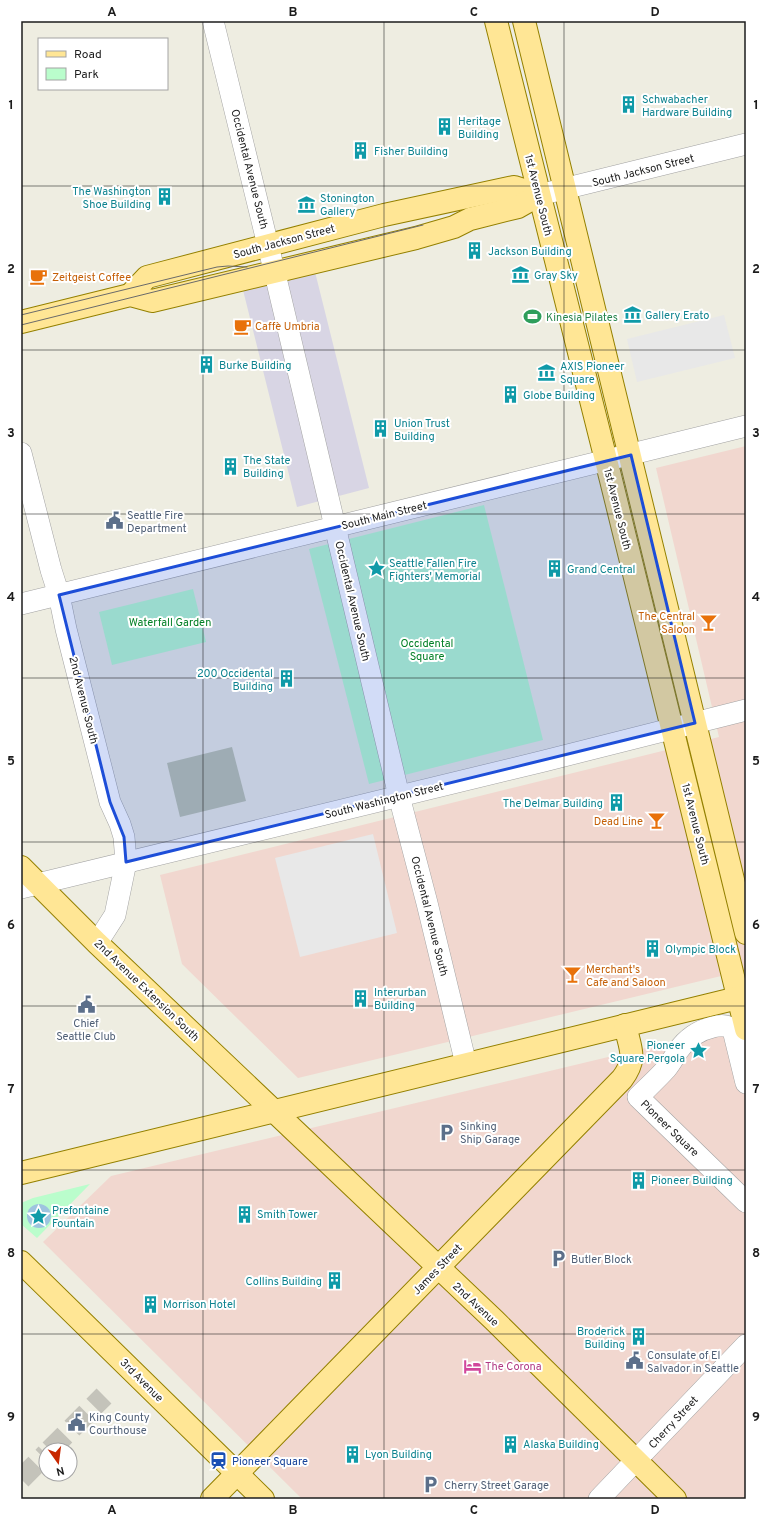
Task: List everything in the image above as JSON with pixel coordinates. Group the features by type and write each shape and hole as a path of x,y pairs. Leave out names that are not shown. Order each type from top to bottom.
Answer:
{"main road":[{"name":"1st Avenue South","path":"496,21 672,728 742,997 746,1029"},
{"name":"1st Avenue South","path":"524,21 564,189 631,455 746,933"},
{"name":"South Jackson Street","path":"130,295 147,277 384,215 514,187 539,195"},
{"name":"South Jackson Street","path":"21,322 130,295 152,301 416,238 454,227 470,219 518,207 539,195"},
{"name":"2nd Avenue Extension South","path":"21,867 29,886 98,943 274,1111"},
{"path":"21,1173 742,997"},
{"name":"James Street","path":"212,1499 622,1079 632,1060 624,1025"},
{"name":"2nd Avenue","path":"274,1111 494,1320 675,1499"},
{"name":"3rd Avenue","path":"21,1262 263,1499"}],"street":[{"name":"Occidental Avenue South","path":"213,21 275,272 399,796 427,903 466,1064"},
{"name":"South Jackson Street","path":"539,195 746,144"},
{"name":"South Main Street","path":"21,604 746,426"},
{"name":"2nd Avenue South","path":"21,453 51,570 59,595 66,630 110,802 124,837 126,862 115,915 98,943"},
{"name":"South Washington Street","path":"29,886 746,710"},
{"name":"Pioneer Square","path":"746,1083 733,1030 730,1027 719,1025 707,1028 695,1034 686,1041 667,1068 638,1097 746,1202"},
{"name":"Cherry Street","path":"599,1499 746,1345"}],"highlighted area":[{"path":"631,455 695,723 126,862 124,837 110,802 59,595"}],"shaded area":[{"path":"314,268 369,488 297,507 242,286"},
{"path":"724,315 735,358 637,382 627,339"},
{"path":"746,446 746,970 298,1078 182,964 160,875 719,737 656,468"},
{"path":"232,747 246,801 180,817 167,763"},
{"path":"373,834 397,933 300,957 275,858"},
{"path":"746,1024 746,1499 302,1499 43,1242 111,1176"}],"green space":[{"name":"Occidental Square","path":"484,505 543,740 369,784 309,549"},
{"name":"Waterfall Garden","path":"193,589 206,642 112,665 99,612"},
{"path":"90,1184 37,1238 21,1224 21,1203 33,1198"}],"water":[{"name":"Prefontaine Fountain","path":"39,1204 44,1205 50,1211 50,1221 44,1227 39,1228 34,1227 28,1221 27,1216 28,1211 34,1205"}],"tunnel":[{"path":"58,1442 104,1396"},
{"path":"21,1479 38,1462"}],"tram line":[{"path":"21,325 423,225"},
{"path":"21,315 217,267 247,267"}],"place":[{"name":"Schwabacher Hardware Building","path":"629,105"},
{"name":"Heritage Building","path":"445,127"},
{"name":"Fisher Building","path":"361,151"},
{"name":"The Washington Shoe Building","path":"164,197"},
{"name":"Stonington Gallery","path":"307,204"},
{"name":"Jackson Building","path":"475,251"},
{"name":"Gray Sky","path":"521,275"},
{"name":"Zeitgeist Coffee","path":"39,277"},
{"name":"Gallery Erato","path":"632,315"},
{"name":"Kinesia Pilates","path":"533,317"},
{"name":"Caffè Umbria","path":"242,326"},
{"name":"Burke Building","path":"206,365"},
{"name":"AXIS Pioneer Square","path":"547,372"},
{"name":"Globe Building","path":"510,395"},
{"name":"Union Trust Building","path":"381,429"},
{"name":"The State Building","path":"230,466"},
{"name":"Seattle Fire Department","path":"114,521"},
{"name":"Seattle Fallen Fire Fighters' Memorial","path":"376,569"},
{"name":"Grand Central","path":"554,569"},
{"name":"The Central Saloon","path":"708,622"},
{"name":"200 Occidental Building","path":"286,679"},
{"name":"The Delmar Building","path":"616,803"},
{"name":"Dead Line","path":"656,821"},
{"name":"Olympic Block","path":"652,949"},
{"name":"Merchant's Cafe and Saloon","path":"573,975"},
{"name":"Interurban Building","path":"361,998"},
{"name":"Chief Seattle Club","path":"86,1005"},
{"name":"Pioneer Square Pergola","path":"698,1051"},
{"name":"Sinking Ship Garage","path":"447,1132"},
{"name":"Pioneer Building","path":"638,1180"},
{"name":"Smith Tower","path":"244,1214"},
{"name":"Prefontaine Fountain","path":"39,1216"},
{"name":"Butler Block","path":"558,1259"},
{"name":"Collins Building","path":"335,1281"},
{"name":"Morrison Hotel","path":"150,1304"},
{"name":"Broderick Building","path":"638,1337"},
{"name":"Consulate of El Salvador in Seattle","path":"634,1361"},
{"name":"The Corona","path":"472,1366"},
{"name":"King County Courthouse","path":"76,1423"},
{"name":"Alaska Building","path":"510,1444"},
{"name":"Lyon Building","path":"352,1454"},
{"name":"Pioneer Square","path":"219,1461"},
{"name":"Cherry Street Garage","path":"431,1485"}]}
